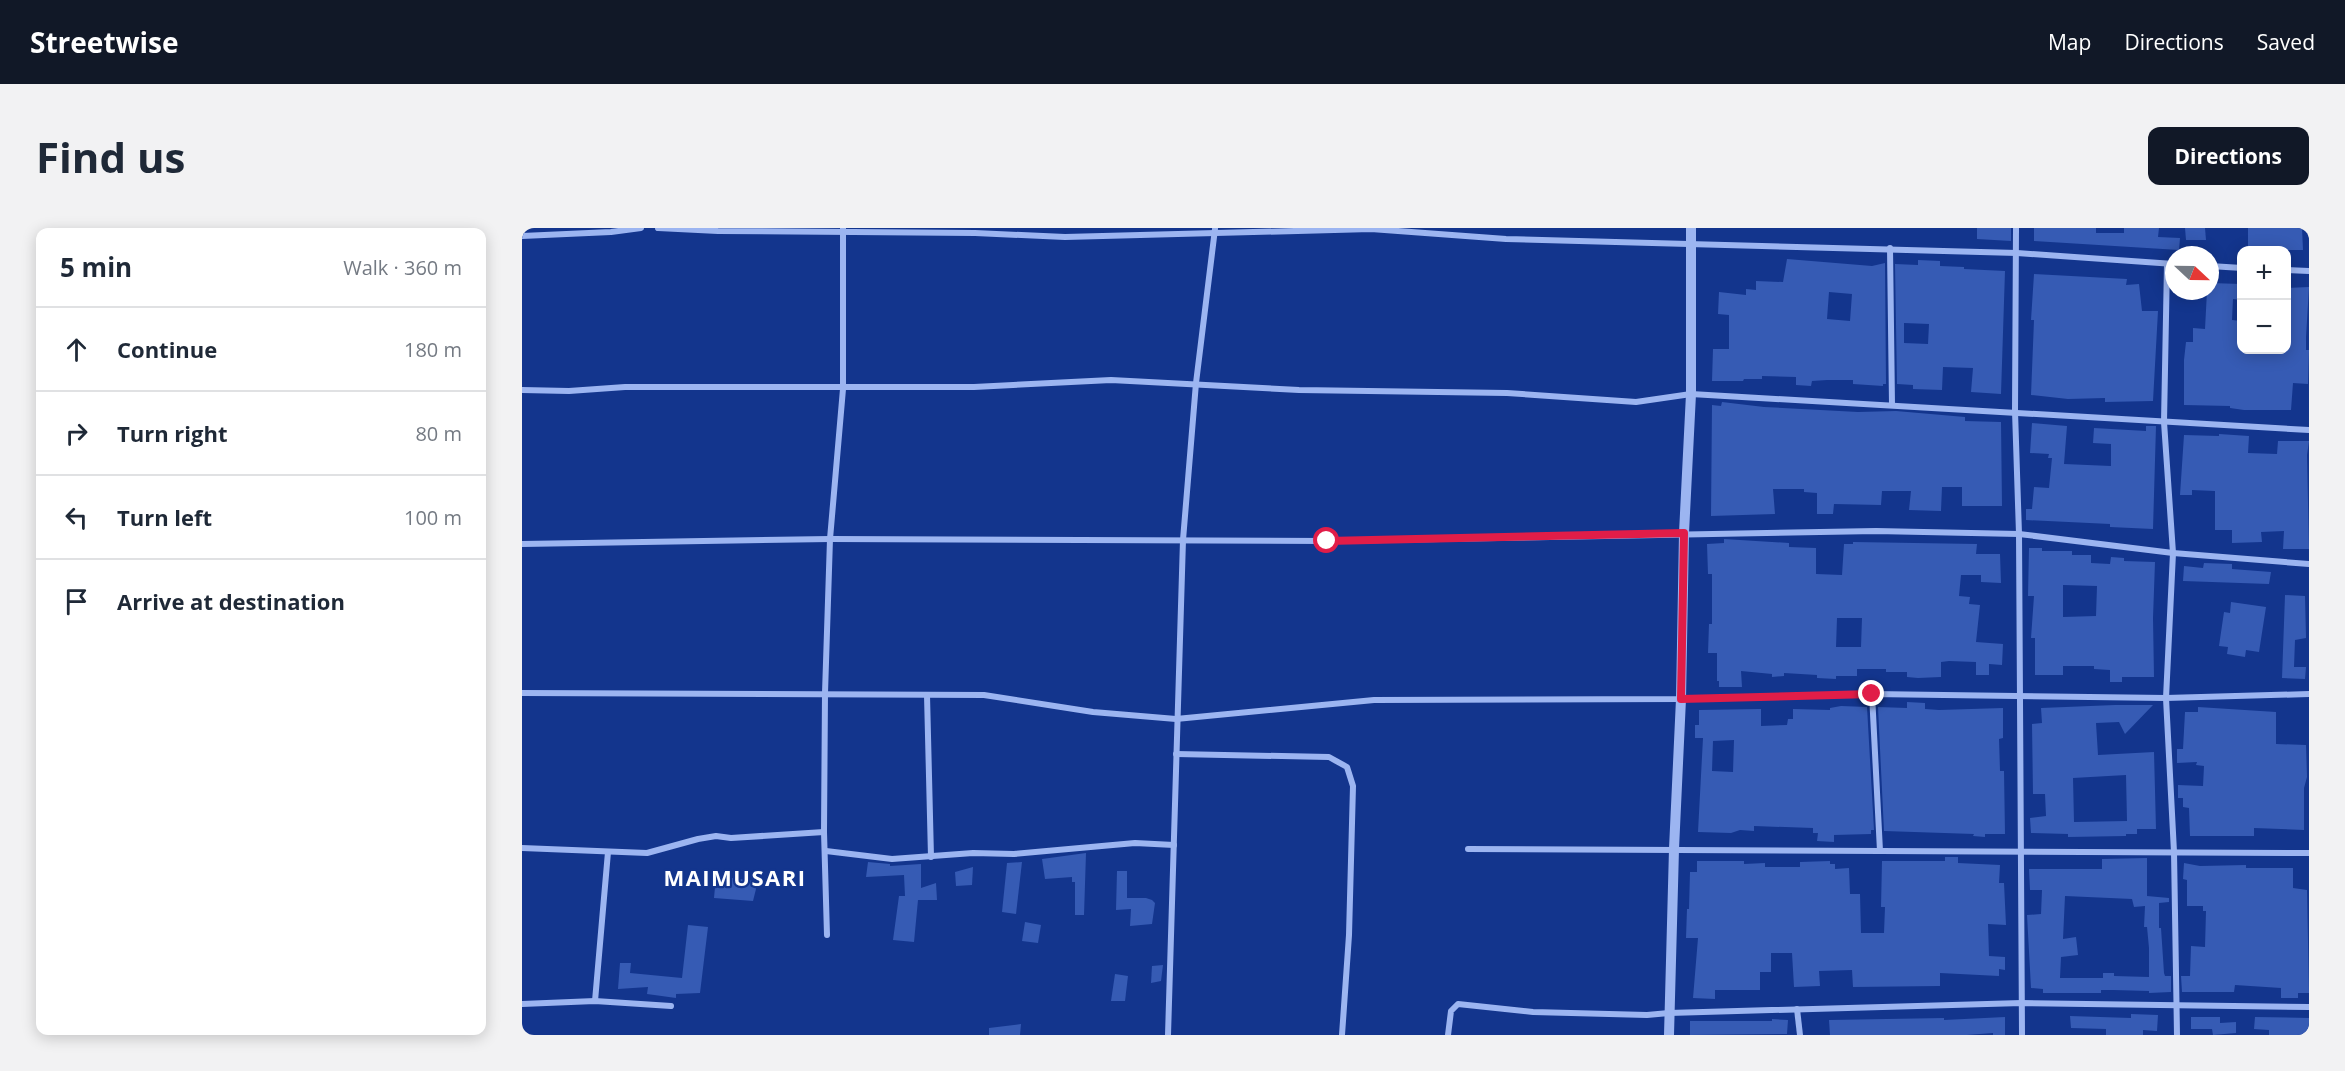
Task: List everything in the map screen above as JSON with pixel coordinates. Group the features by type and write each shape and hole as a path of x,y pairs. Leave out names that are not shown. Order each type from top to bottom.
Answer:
{"street":[{"path":"522,236 611,232 641,228"},
{"path":"658,228 843,230 1065,237 1215,230 1371,229 1506,239 2017,253 2165,264"},
{"path":"1669,1035 1681,699 1684,533 1691,394 1691,228"},
{"path":"2016,228 2015,411 2019,534 2022,1035"},
{"path":"828,935 824,832 825,693 830,539 843,389 843,230"},
{"path":"1168,1035 1183,540 1196,383 1215,230"},
{"path":"1890,248 1892,405"},
{"path":"2219,267 2237,268"},
{"path":"2291,270 2309,271"},
{"path":"2169,300 2164,422 2173,553 2166,698 2174,852 2177,1035"},
{"path":"522,390 569,391 625,387 843,389 974,387 1111,380 1299,390 1507,393 1636,402 1691,394 2015,411 2309,430"},
{"path":"522,544 830,539 1327,541 1876,531 2019,534 2173,553 2309,564"},
{"path":"522,693 984,695 1093,712 1176,719 1374,700 1681,699 1872,694 2166,698 2309,694"},
{"path":"1872,694 1880,851"},
{"path":"927,695 931,858"},
{"path":"1176,754 1329,757 1347,767 1353,786 1349,935 1342,1035"},
{"path":"522,848 646,853 716,836 731,838 824,832"},
{"path":"826,850 892,859 931,858 973,853 1014,854 1136,843 1174,845"},
{"path":"1468,849 2309,853"},
{"path":"595,1001 608,852"},
{"path":"522,1004 595,1001 671,1006"},
{"path":"1448,1035 1451,1011 1458,1004 1533,1012 1647,1015 2022,1003 2309,1007"},
{"path":"1797,1009 1800,1035"}],"building":[{"path":"1977,228 2011,228 2011,241 1977,239"},
{"path":"2034,228 2096,228 2096,233 2124,233 2124,228 2159,228 2158,237 2180,238 2179,246 2165,246 2165,249 2034,241"},
{"path":"2185,228 2205,228 2206,240 2186,240"},
{"path":"2248,228 2302,228 2303,250 2291,250 2291,246 2248,246"},
{"path":"1787,259 1872,266 1885,263 1886,384 1883,386 1853,384 1853,380 1827,380 1812,381 1811,386 1796,385 1796,377 1762,376 1762,379 1744,379 1743,381 1712,381 1713,349 1729,349 1729,315 1718,314 1719,292 1746,295 1746,289 1756,290 1756,281 1783,282","holes":["1829,292 1852,294 1850,321 1827,319"]},
{"path":"1918,260 1940,261 1940,266 2005,271 2001,394 1971,392 1973,368 1943,367 1942,390 1913,389 1913,385 1897,384 1895,264 1918,265","holes":["1904,323 1929,324 1928,344 1904,343"]},
{"path":"2034,274 2127,279 2126,285 2139,284 2142,311 2158,311 2153,401 2105,402 2105,398 2068,399 2031,395 2034,320 2031,320"},
{"path":"2219,283 2237,284 2237,300 2233,299 2232,320 2237,321 2237,354 2291,354 2291,288 2309,287 2306,337 2306,350 2309,350 2308,384 2293,383 2291,410 2244,410 2230,408 2230,406 2184,405 2186,342 2193,342 2193,328 2205,329 2207,300 2219,300"},
{"path":"1722,402 1764,407 1858,412 1896,411 1965,417 1965,421 2001,422 2002,506 1962,506 1962,487 1942,487 1941,511 1909,510 1911,491 1882,491 1881,505 1834,504 1833,514 1817,514 1817,493 1804,492 1804,489 1773,489 1775,514 1711,516 1712,405 1721,406"},
{"path":"2032,423 2067,426 2064,464 2111,466 2111,444 2093,443 2094,428 2146,431 2146,426 2156,426 2153,529 2110,527 2110,524 2026,520 2026,509 2032,509 2034,487 2049,488 2052,458 2048,458 2049,454 2030,453"},
{"path":"2219,434 2249,436 2248,453 2277,454 2278,441 2309,441 2307,455 2309,549 2283,549 2284,531 2261,532 2262,542 2232,543 2232,530 2215,530 2215,491 2192,490 2192,495 2180,495 2184,435 2219,436"},
{"path":"1724,539 1789,543 1789,547 1816,548 1816,574 1842,575 1844,544 1853,544 1853,542 1977,544 1976,554 2000,554 2001,583 1981,582 1981,575 1961,575 1959,596 1970,597 1969,604 1980,605 1976,642 2003,644 2002,665 1989,664 1989,675 1976,675 1976,662 1941,662 1941,677 1918,678 1907,677 1907,672 1886,672 1886,669 1857,669 1857,676 1836,676 1836,679 1784,673 1784,676 1772,677 1772,674 1741,671 1742,687 1719,687 1717,653 1708,653 1709,624 1712,624 1712,574 1708,574 1707,544 1724,543","holes":["1837,618 1862,618 1861,647 1836,647"]},
{"path":"2029,548 2042,548 2042,551 2072,551 2072,555 2091,555 2091,563 2110,564 2111,557 2124,558 2124,561 2155,562 2154,677 2122,677 2122,682 2110,682 2110,670 2094,669 2094,666 2063,666 2063,675 2035,675 2035,638 2031,638 2034,596 2028,596","holes":["2063,585 2097,586 2096,616 2063,617"]},
{"path":"2204,563 2232,564 2232,569 2271,572 2269,584 2183,581 2184,566 2203,568"},
{"path":"2285,595 2305,596 2306,638 2295,640 2294,667 2306,667 2305,679 2282,678"},
{"path":"2231,602 2266,607 2259,652 2246,650 2245,657 2227,654 2228,647 2219,646 2224,612 2230,613"},
{"path":"1907,702 1925,703 1925,709 1939,710 2003,708 2003,738 1999,739 2000,771 2004,771 2005,834 1985,834 1985,837 1973,836 1974,834 1884,831 1878,707 1907,708"},
{"path":"2153,705 2125,734 2119,722 2096,723 2098,755 2154,752 2156,829 2137,829 2137,834 2126,834 2126,836 2068,837 2068,834 2031,833 2030,818 2046,816 2045,794 2033,794 2032,724 2042,723 2041,708","holes":["2126,775 2127,821 2074,822 2073,778"]},
{"path":"1867,707 1874,830 1871,830 1871,834 1834,835 1834,842 1817,841 1818,833 1813,833 1813,828 1754,826 1754,831 1698,832 1703,738 1695,738 1695,725 1699,725 1699,710 1761,709 1761,726 1787,725 1788,719 1793,719 1793,709 1830,710 1830,708","holes":["1734,740 1733,772 1712,771 1713,741"]},
{"path":"2198,707 2276,712 2276,744 2306,745 2304,830 2254,828 2254,836 2190,836 2189,808 2183,807 2183,798 2178,798 2178,785 2203,786 2204,766 2196,765 2197,762 2177,763 2177,749 2183,749 2185,712 2198,712"},
{"path":"1086,853 1084,915 1075,915 1075,882 1072,882 1072,877 1045,879 1042,859"},
{"path":"1945,857 1958,857 1958,863 2000,865 1999,883 2004,883 2006,925 1988,924 1989,956 2005,957 2005,970 1999,969 1999,976 1940,973 1940,986 1853,987 1852,970 1819,971 1820,986 1794,987 1792,953 1771,953 1771,972 1760,972 1760,990 1715,990 1715,999 1693,998 1698,938 1686,938 1690,872 1697,872 1697,861 1744,861 1744,864 1765,863 1765,867 1800,867 1800,862 1830,861 1830,864 1835,864 1835,869 1849,868 1850,894 1860,894 1861,933 1884,933 1885,907 1881,907 1882,861 1945,861"},
{"path":"2147,858 2147,896 2169,898 2169,902 2159,903 2159,928 2161,928 2164,973 2165,976 2171,976 2171,992 2101,990 2101,993 2043,993 2043,989 2031,988 2027,915 2041,914 2042,890 2030,890 2029,869 2102,869 2102,859","holes":["2065,896 2132,899 2134,907 2145,906 2144,927 2147,927 2149,977 2114,976 2114,973 2103,973 2103,978 2060,978 2061,957 2078,955 2076,937 2063,939"]},
{"path":"868,862 890,864 890,866 921,864 921,888 936,883 937,900 918,900 914,942 893,940 899,896 905,896 904,875 866,877"},
{"path":"1022,862 1016,914 1002,912 1007,863"},
{"path":"2184,863 2200,866 2246,865 2246,868 2293,868 2293,888 2307,890 2309,993 2298,993 2298,998 2281,998 2281,988 2235,985 2234,992 2182,992 2181,976 2190,976 2191,946 2205,947 2206,911 2203,911 2203,906 2187,906 2187,880 2183,879"},
{"path":"973,867 972,885 956,886 955,872"},
{"path":"1117,871 1127,871 1127,898 1146,898 1155,903 1152,924 1130,926 1131,909 1116,910"},
{"path":"716,876 755,881 753,901 714,898"},
{"path":"1025,922 1041,925 1038,943 1022,941"},
{"path":"688,925 708,927 700,993 676,994 676,998 647,994 648,987 618,989 620,963 631,963 630,973 682,978"},
{"path":"1163,965 1161,981 1151,983 1152,966"},
{"path":"1115,974 1128,976 1125,1001 1111,1001"},
{"path":"2131,1014 2158,1015 2157,1031 2143,1030 2143,1035 2106,1035 2106,1029 2071,1028 2070,1016 2131,1018"},
{"path":"2005,1017 2005,1035 1993,1035 1993,1033 1830,1035 1829,1020 1944,1018 1944,1020"},
{"path":"2191,1017 2220,1017 2220,1023 2236,1022 2236,1033 2213,1035 2212,1029 2191,1029"},
{"path":"2255,1017 2309,1018 2309,1035 2269,1035 2269,1030 2254,1029"},
{"path":"1772,1019 1788,1020 1787,1034 1690,1035 1690,1021 1772,1021"},
{"path":"1021,1024 1020,1035 989,1035 989,1028"}],"district":[{"name":"MAIMUSARI","path":"735,878"}],"route":[{"path":"1327,541 1684,533 1681,699 1872,694"}]}
